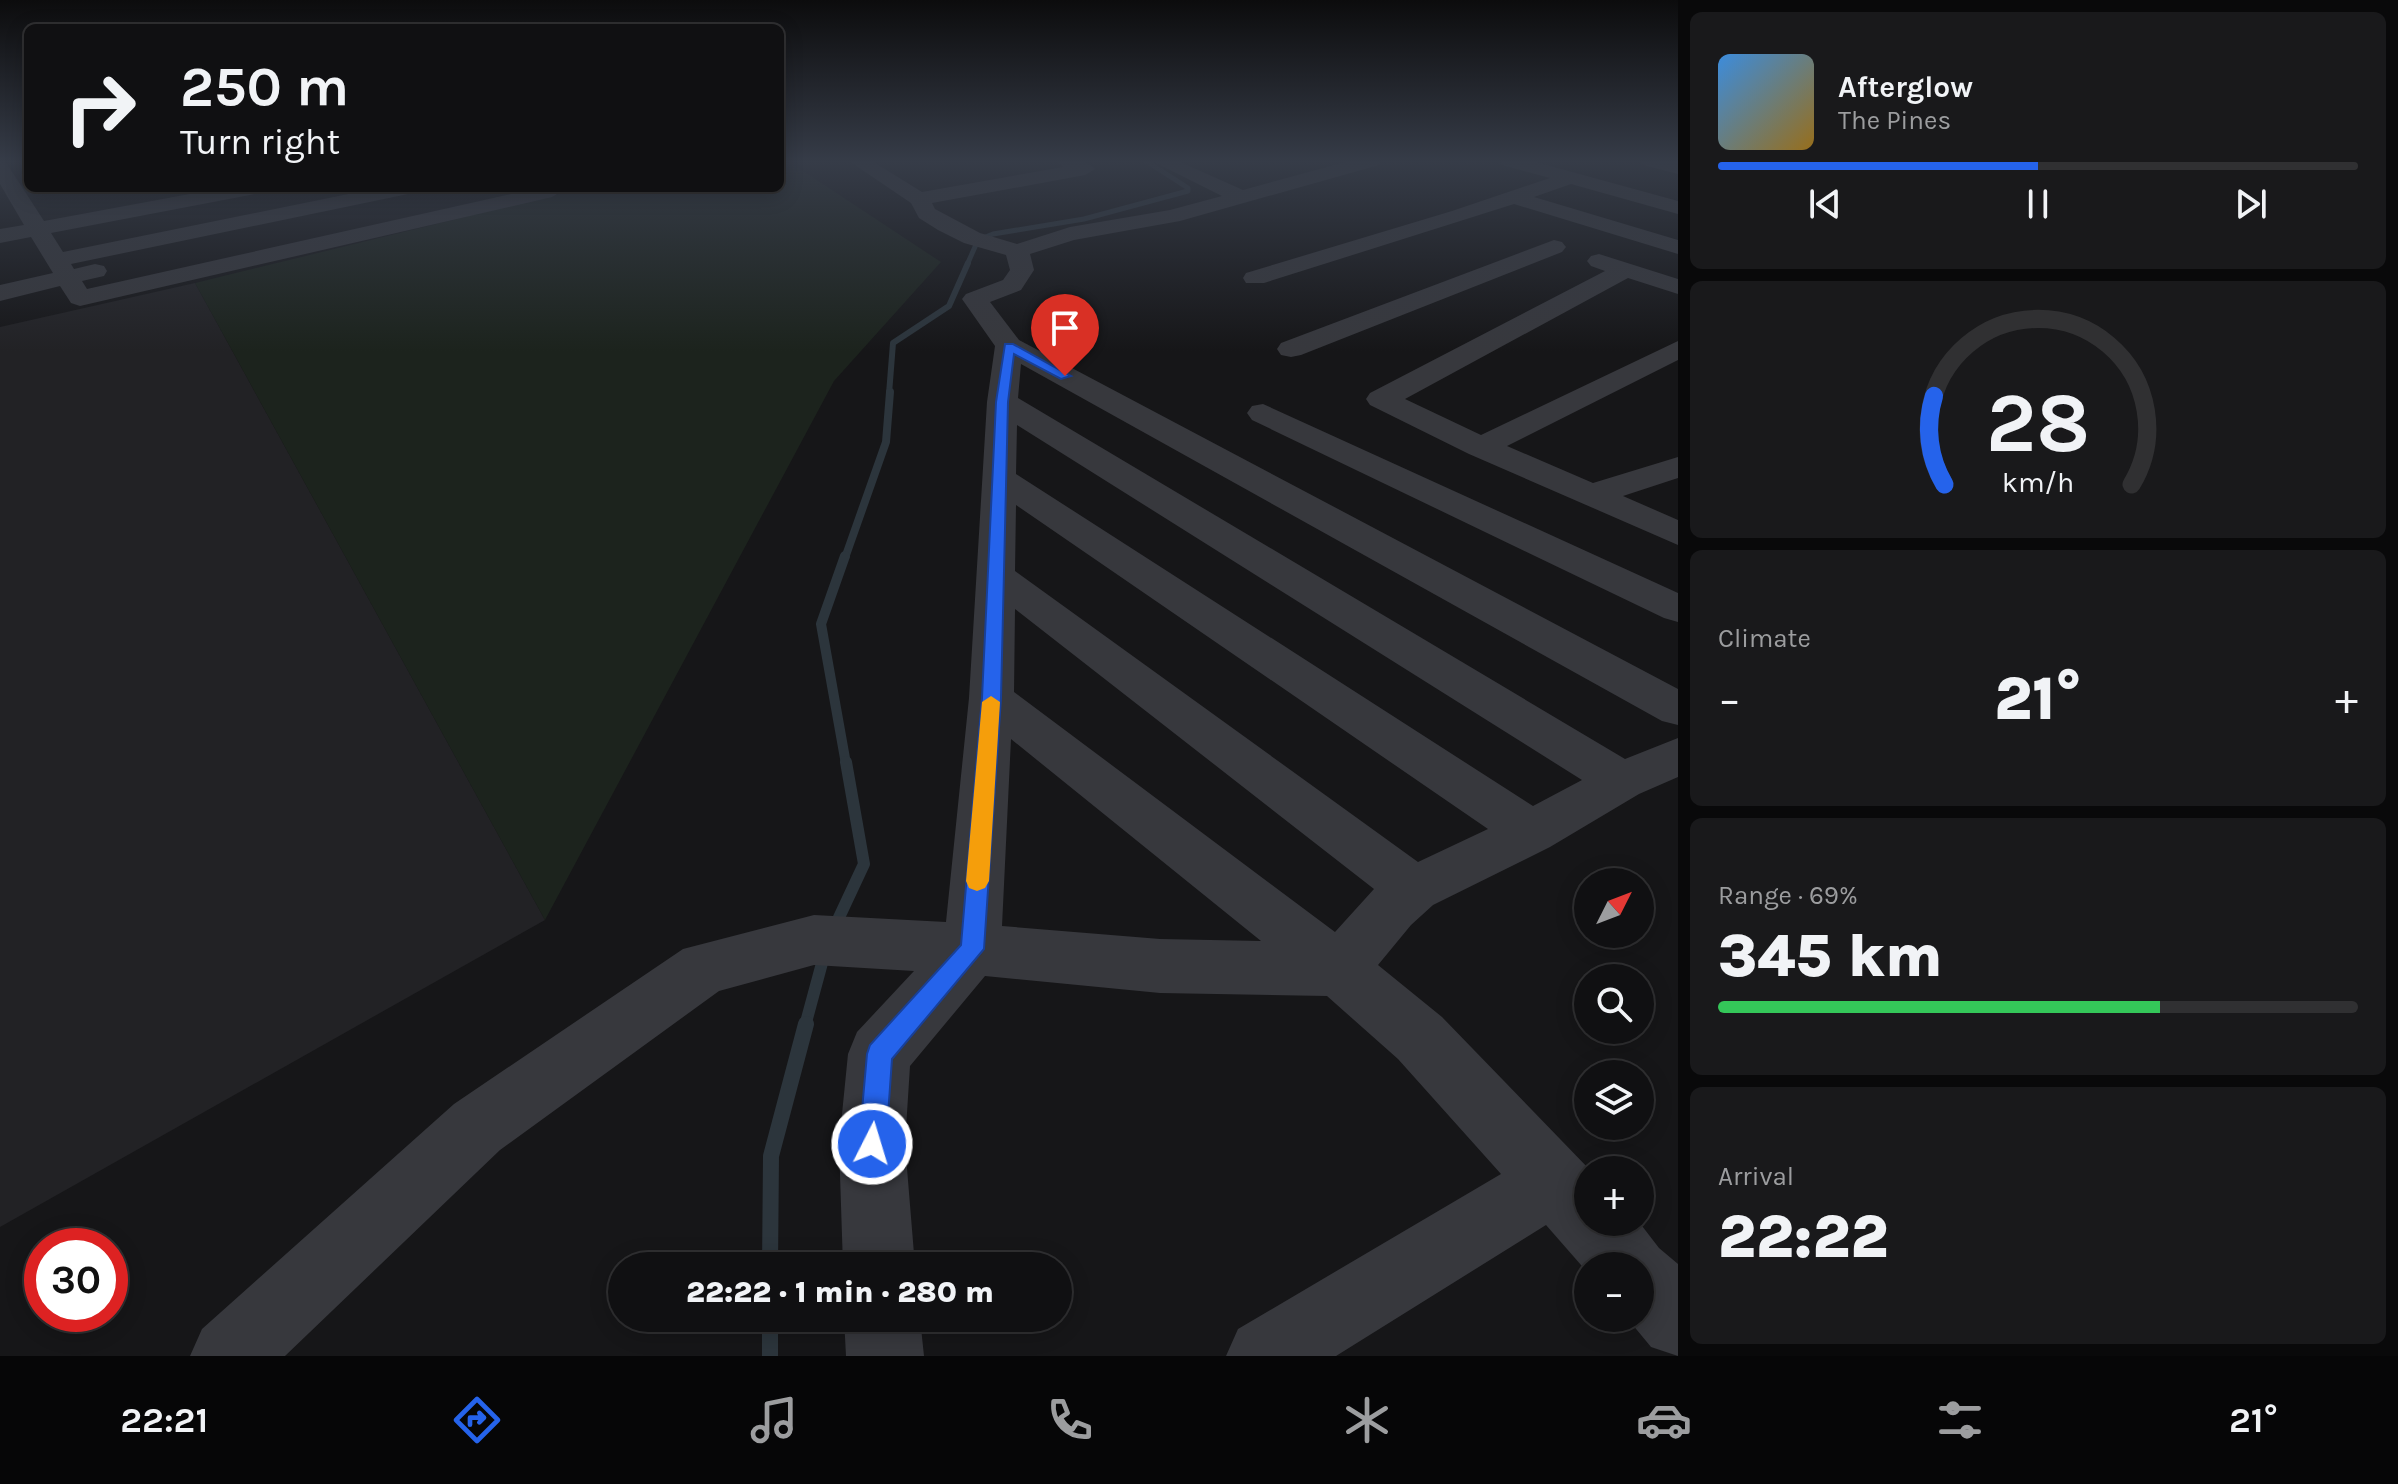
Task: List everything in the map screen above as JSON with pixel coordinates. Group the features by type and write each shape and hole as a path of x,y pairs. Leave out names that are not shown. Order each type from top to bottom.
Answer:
{"street":[{"path":"34,224 80,298 406,224"},
{"path":"27,260 142,224"},
{"path":"0,293 53,253 197,224"},
{"path":"0,236 53,253 197,224"},
{"path":"320,224 337,240"},
{"path":"991,244 1125,224"},
{"path":"1255,278 1433,224"},
{"path":"1486,224 1678,287"},
{"path":"1602,224 1678,247"},
{"path":"946,225 991,244 1022,270 1012,285 975,299 1009,346 1678,709"},
{"path":"1291,349 1554,247"},
{"path":"1625,270 1381,399 1678,534"},
{"path":"878,1252 872,1144 879,1054 972,949 991,698 1002,402 1009,346"},
{"path":"1481,447 1678,349"},
{"path":"1002,402 1622,781"},
{"path":"1263,413 1678,609"},
{"path":"1592,495 1678,467"},
{"path":"999,478 1532,832"},
{"path":"997,576 1414,889"},
{"path":"991,698 1339,969 1420,1038 1574,1203"},
{"path":"1339,969 1391,908 1414,889 1532,832 1622,781 1678,756"},
{"path":"229,1356 477,1127 704,968 814,940 972,949 1160,966 1339,969"},
{"path":"1265,1356 1574,1209"},
{"path":"1604,1236 1618,1252"},
{"path":"1654,1293 1678,1320"},
{"path":"883,1332 885,1356"}],"shaded area":[{"path":"435,224 884,224 941,262 834,381 545,920 195,283"},
{"path":"195,283 545,920 0,1227 0,327"}],"waterway":[{"path":"967,265 978,240 993,234 1052,224"},
{"path":"889,394 893,343 949,306 968,263"},
{"path":"845,558 886,442 890,392"},
{"path":"845,556 821,624 846,764"},
{"path":"835,926 864,864 846,762"},
{"path":"805,1026 825,952"},
{"path":"770,1252 771,1156 806,1024"},
{"path":"770,1332 770,1356"}],"slow traffic":[{"path":"977,881 991,702"}],"route":[{"path":"872,1144 879,1054 972,949 991,698 1002,402 1009,346 1065,376"}]}
